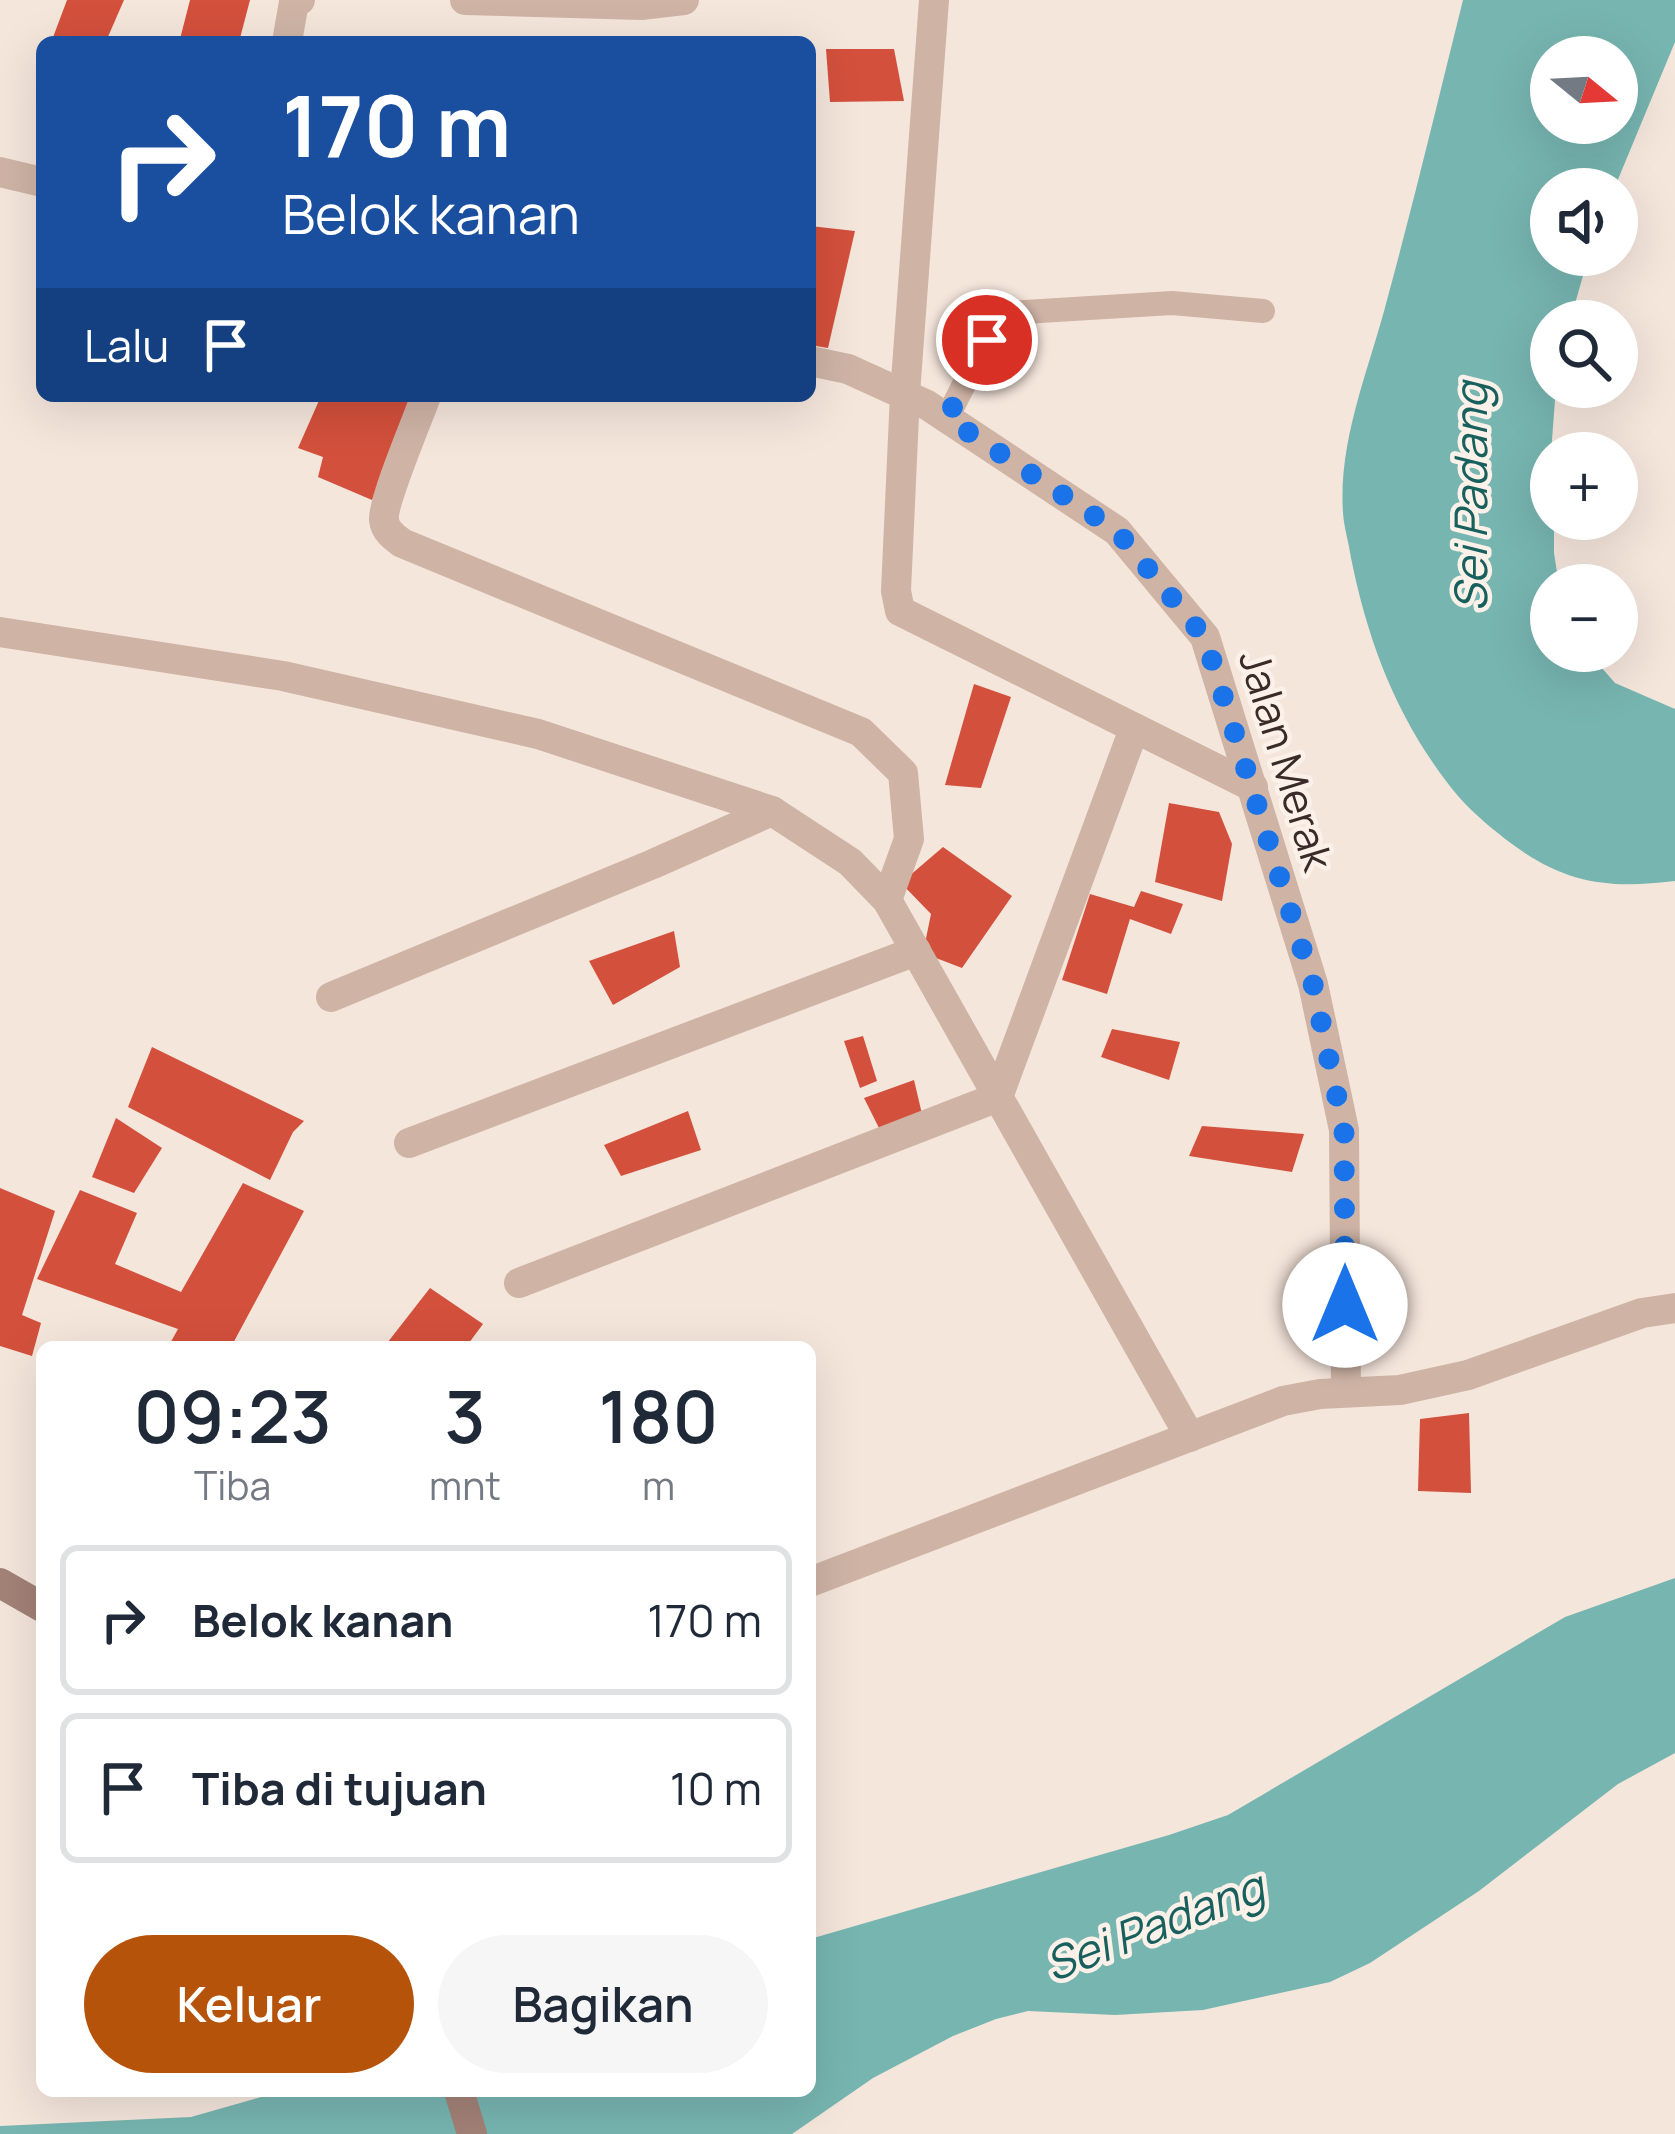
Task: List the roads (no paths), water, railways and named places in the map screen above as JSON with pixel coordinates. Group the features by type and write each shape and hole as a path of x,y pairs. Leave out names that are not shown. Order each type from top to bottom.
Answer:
{"main road":[{"path":"0,1583 36,1604"},
{"path":"461,2097 472,2134"}],"street":[{"path":"288,36 294,2 300,0"},
{"path":"465,0 641,5 684,0"},
{"path":"934,0 904,394 896,591 900,611 1252,787"},
{"path":"0,172 36,181"},
{"name":"Jalan Merak","path":"816,362 848,369 947,418 1117,531 1205,638 1313,984 1344,1130 1346,1392"},
{"path":"424,402 387,504 384,524 389,533 402,543 861,732 903,772 909,838 887,900"},
{"path":"0,632 283,676 538,734 772,811 850,862 887,900 1190,1437"},
{"path":"519,1283 998,1097 1134,729"},
{"path":"331,997 772,811"},
{"path":"409,1143 916,951"},
{"path":"816,1580 1283,1401 1400,1390 1468,1375 1642,1313 1675,1308"}],"lane":[{"path":"947,418 995,323 1008,314 1172,303 1263,311"}],"water":[{"name":"Sei Padang","path":"1463,0 1675,0 1675,42 1638,131 1638,36 1530,36 1530,144 1633,144 1623,168 1530,168 1530,276 1583,276 1576,300 1530,300 1530,408 1554,408 1553,432 1530,432 1530,540 1554,540 1556,564 1530,564 1530,672 1605,672 1615,683 1675,709 1675,881 1589,881 1532,857 1458,796 1403,713 1377,654 1358,591 1344,519 1343,486 1356,405"},
{"name":"Sei Padang","path":"1675,1578 1675,1753 1618,1784 1479,1891 1370,1963 1330,1982 1203,2010 1115,2015 1028,2011 996,2019 873,2078 792,2134 0,2134 0,2126 191,2117 261,2097 816,2097 816,1937 1228,1815 1565,1617"}]}
